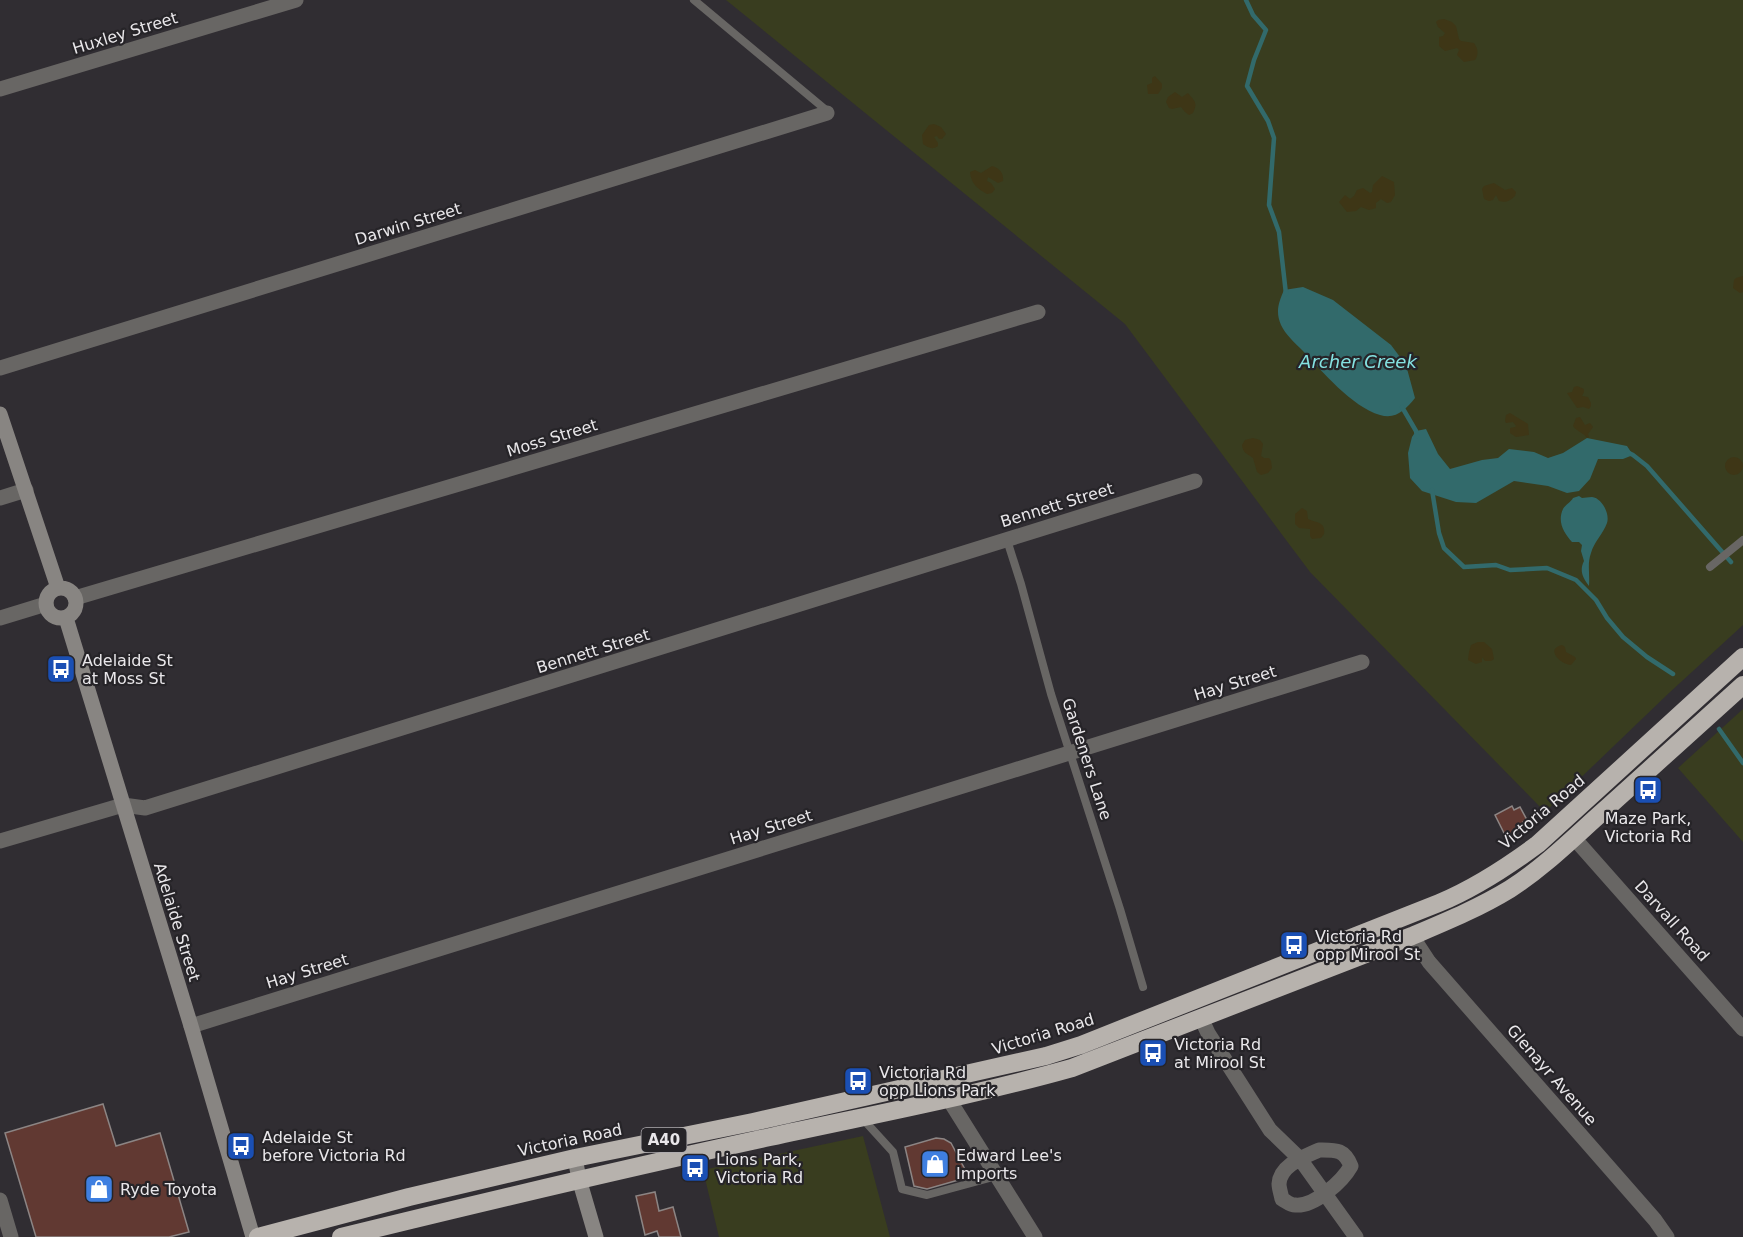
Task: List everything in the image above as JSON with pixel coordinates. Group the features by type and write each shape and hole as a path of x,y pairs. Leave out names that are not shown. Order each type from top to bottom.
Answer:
{"highway":[{"name":"Victoria Road","path":"258,1237 409,1197 575,1158 753,1122 1046,1056 1082,1045 1450,899 1477,885 1538,844 1743,657"},
{"name":"A40","path":"341,1237 579,1179 1034,1079 1072,1068 1412,936 1454,919 1510,889 1531,874 1743,685"}],"street":[{"name":"Huxley Street","path":"0,90 296,0"},
{"name":"Darwin Street","path":"0,369 827,113"},
{"name":"Moss Street","path":"75,598 1038,312"},
{"path":"0,414 58,588"},
{"name":"Bennett Street","path":"0,842 123,805 145,808 1195,481"},
{"path":"0,498 26,490"},
{"path":"58,588 70,591 75,598 76,608 66,618 53,615 46,604 49,594 58,588"},
{"path":"0,618 46,604"},
{"name":"Adelaide Street","path":"66,618 253,1237"},
{"name":"Hay Street","path":"191,1026 1362,662"},
{"name":"Darvall Road","path":"1574,838 1743,1029"},
{"name":"Glenayr Avenue","path":"1412,936 1429,962 1655,1220 1667,1237"},
{"path":"1201,1018 1208,1033 1270,1130 1300,1159 1356,1237"},
{"path":"948,1098 1035,1237"},
{"path":"1318,1150 1336,1150 1346,1155 1351,1166 1345,1177 1324,1194 1306,1204 1293,1205 1282,1198 1279,1183 1286,1168 1300,1159 1318,1150"},
{"path":"575,1158 596,1237"},
{"path":"0,1200 11,1237"}],"lane":[{"path":"694,0 827,113"},
{"name":"Gardeners Lane","path":"1006,540 1143,987"},
{"path":"1712,566 1743,540"},
{"path":"860,1117 893,1152 902,1189 927,1195 997,1176"}],"green space":[{"path":"726,0 1743,0 1743,625 1545,812 1310,572 1125,324"},
{"path":"1743,709 1743,842 1678,768"},
{"path":"863,1136 890,1237 719,1237 703,1170"}],"sand":[{"path":"1444,19 1456,26 1461,41 1474,43 1477,52 1475,60 1464,62 1457,55 1459,50 1457,48 1445,51 1439,46 1439,37 1445,33 1436,22"},
{"path":"1155,76 1162,84 1162,88 1158,94 1148,94 1147,85 1152,83 1152,78"},
{"path":"1175,92 1182,97 1188,93 1195,102 1193,113 1189,115 1181,107 1169,108 1166,102 1168,97"},
{"path":"934,124 941,127 946,134 942,139 934,137 938,146 930,148 923,144 922,135 929,125"},
{"path":"992,166 1001,171 1003,181 998,183 988,177 987,181 995,189 992,193 987,194 976,186 970,172 975,170 981,173"},
{"path":"1382,176 1394,182 1395,195 1391,202 1387,203 1381,199 1376,203 1376,208 1369,210 1361,207 1356,211 1347,212 1339,202 1345,195 1350,199 1357,190 1363,188 1372,192 1373,185"},
{"path":"1494,183 1505,190 1512,188 1516,192 1515,196 1506,202 1499,201 1496,195 1493,200 1484,199 1482,189"},
{"path":"1743,276 1743,292 1740,293 1733,288 1734,280"},
{"path":"1577,386 1584,389 1582,396 1588,397 1591,403 1589,409 1577,408 1567,393 1572,392"},
{"path":"1510,413 1528,424 1529,435 1516,437 1510,433 1510,428 1516,426 1513,422 1506,423 1505,421 1506,415"},
{"path":"1580,417 1585,425 1590,423 1593,427 1587,438 1573,426 1576,418"},
{"path":"1253,438 1260,440 1263,444 1261,456 1271,461 1272,468 1268,473 1261,475 1257,472 1253,458 1243,450 1242,445 1245,440"},
{"path":"1734,457 1740,460 1743,466 1740,472 1734,475 1728,472 1725,466 1728,460"},
{"path":"1302,508 1307,511 1308,519 1324,527 1324,534 1321,538 1312,539 1310,529 1299,528 1295,524 1295,514"},
{"path":"1484,642 1492,649 1494,659 1485,661 1482,657 1482,662 1476,664 1468,660 1471,645"},
{"path":"1562,645 1566,652 1576,659 1571,665 1559,659 1554,653 1557,647"}],"water":[{"name":"Archer Creek","path":"1303,287 1333,300 1391,345 1406,365 1415,398 1404,410 1391,416 1369,411 1338,387 1288,335 1281,325 1278,307 1284,290"},
{"path":"1426,429 1438,454 1450,469 1498,458 1509,449 1534,452 1548,458 1563,453 1587,438 1627,446 1633,455 1623,459 1598,459 1590,479 1579,491 1567,493 1548,486 1514,481 1476,503 1456,502 1422,491 1410,478 1408,453 1412,437 1416,431"},
{"path":"1579,496 1599,500 1608,519 1590,557 1589,586 1583,577 1582,545 1579,542 1572,542 1561,523 1564,508 1573,498"}],"building":[{"path":"1512,806 1514,810 1520,807 1527,820 1523,822 1525,827 1506,837 1495,815"},
{"name":"Ryde Toyota","path":"103,1104 116,1146 160,1133 189,1232 169,1237 36,1237 5,1133"},
{"name":"Edward Lee's Imports","path":"936,1138 951,1143 969,1177 927,1189 914,1186 905,1147"},
{"path":"655,1192 659,1211 673,1207 681,1237 659,1237 657,1231 645,1235 636,1196"}],"waterway":[{"name":"Archer Creek","path":"1246,0 1253,15 1266,30 1247,86 1268,121 1274,138 1269,205 1279,232 1286,294"},
{"name":"Archer Creek","path":"1402,407 1417,436"},
{"name":"Archer Creek","path":"1629,453 1647,466 1731,562"},
{"name":"Archer Creek","path":"1432,490 1439,533 1444,548 1464,567 1496,565 1510,570 1547,568 1576,580 1596,600 1623,637 1647,657 1673,674"},
{"name":"Archer Creek","path":"1719,729 1743,763"}],"place":[{"name":"Adelaide St at Moss St","path":"61,669"},
{"name":"Maze Park, Victoria Rd","path":"1648,790"},
{"name":"Victoria Rd opp Mirool St","path":"1294,945"},
{"name":"Victoria Rd at Mirool St","path":"1153,1053"},
{"name":"Victoria Rd opp Lions Park","path":"858,1081"},
{"name":"Adelaide St before Victoria Rd","path":"241,1146"},
{"name":"Edward Lee's Imports","path":"935,1164"},
{"name":"Lions Park, Victoria Rd","path":"695,1168"},
{"name":"Ryde Toyota","path":"99,1189"}]}
